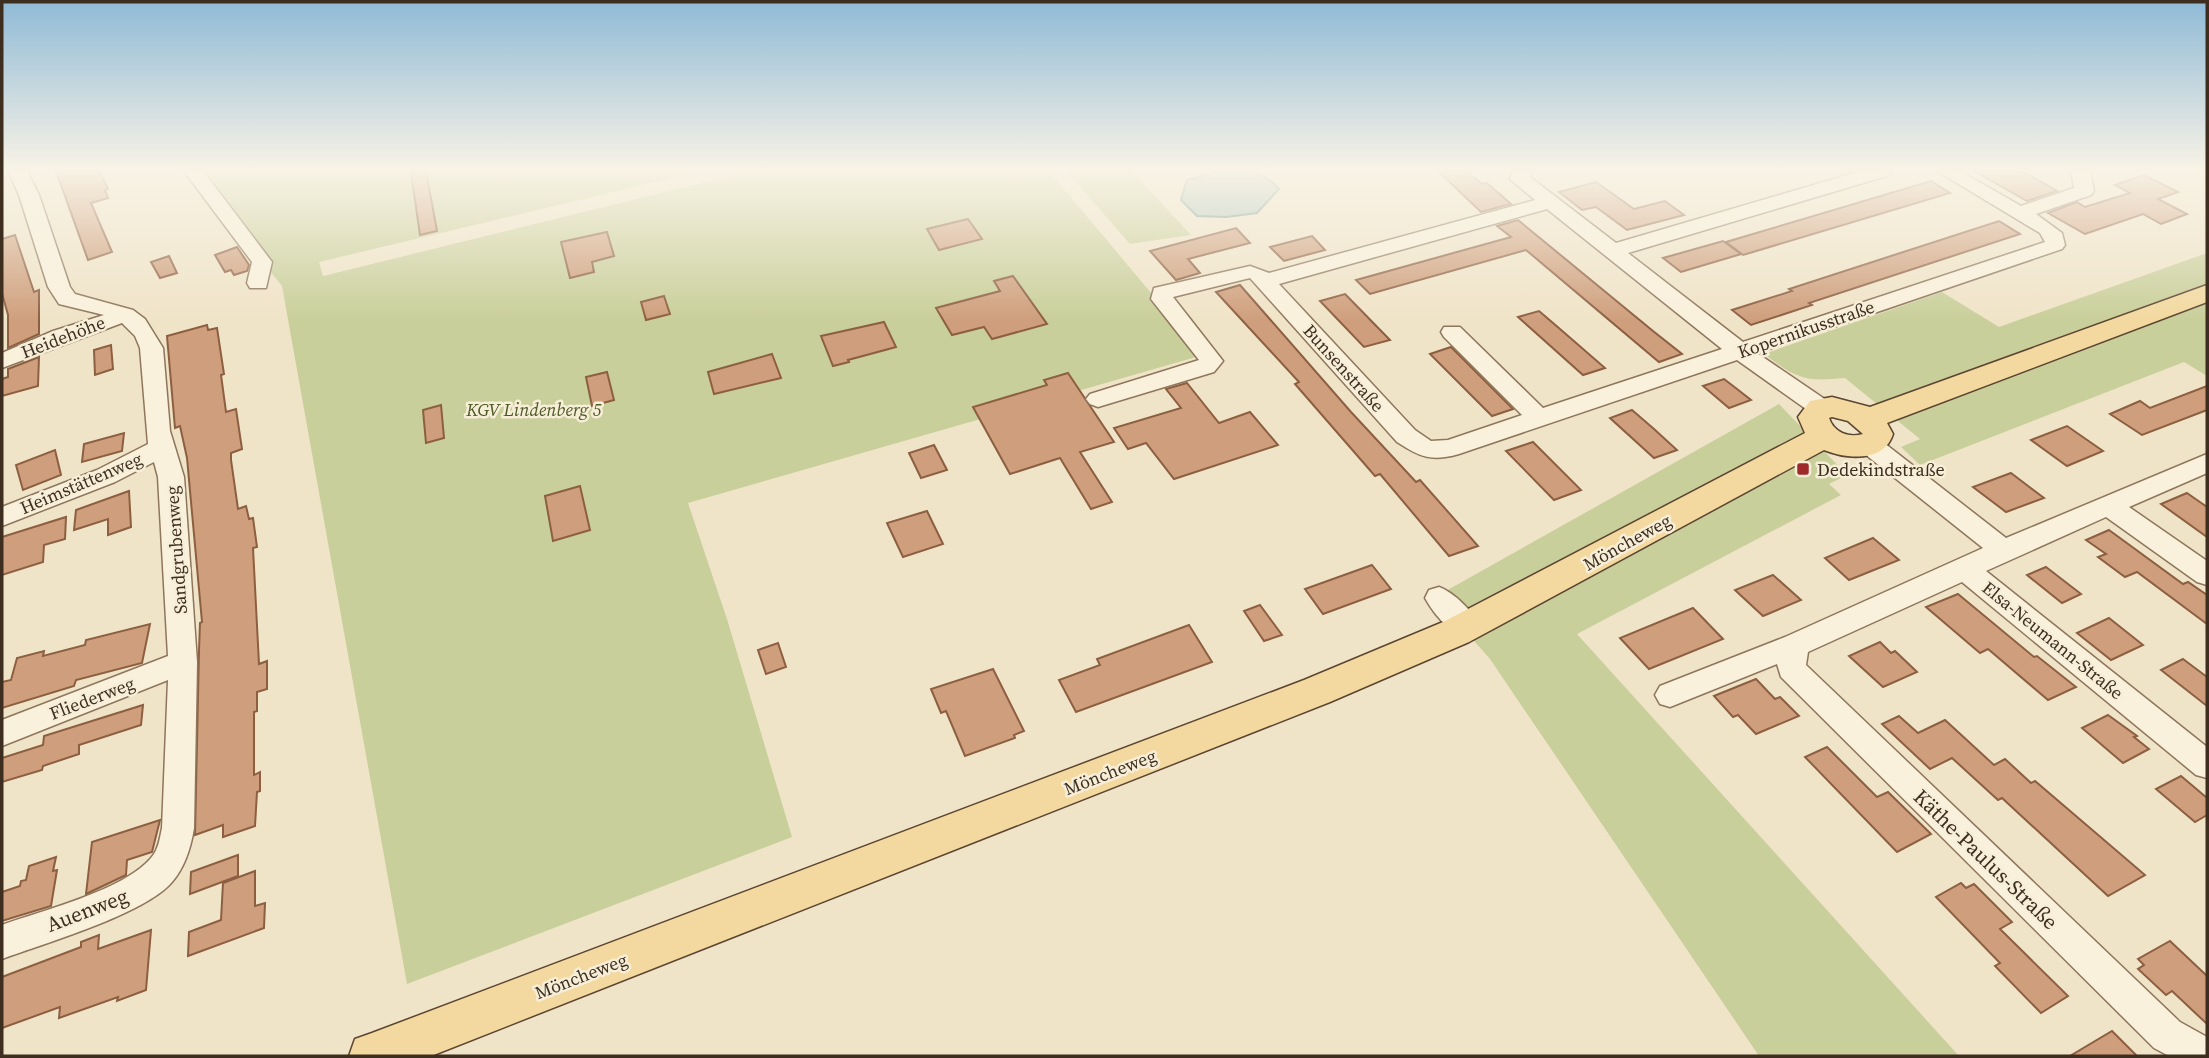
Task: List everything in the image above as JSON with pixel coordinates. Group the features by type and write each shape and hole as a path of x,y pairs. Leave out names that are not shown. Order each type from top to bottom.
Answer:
{"main road":[{"path":"1823,422 1848,446 1869,432 2207,293"},
{"name":"Möncheweg","path":"372,1056 824,884 1317,691 1467,627 1823,422"}],"street":[{"path":"37,220 59,286 67,299 126,315"},
{"path":"230,220 262,262 258,283"},
{"path":"1098,399 1206,367 1212,360 1162,299 1162,293 1250,272 1258,274 1265,281 1484,220"},
{"path":"1573,220 1741,352 1823,422"},
{"path":"1612,251 1716,220"},
{"name":"Kopernikusstraße","path":"1427,450 1450,448 1540,419 2055,244 2055,237 2032,220"},
{"name":"Bunsenstraße","path":"1265,281 1406,436 1427,450"},
{"name":"Heidehöhe","path":"2,361 71,332 126,315"},
{"name":"Sandgrubenweg","path":"126,315 136,321 150,345 155,366 161,448 171,477 183,662 178,828 175,850 165,867"},
{"path":"1452,332 1540,419"},
{"path":"1869,432 2003,550"},
{"name":"Heimstättenweg","path":"2,517 106,475 161,448"},
{"name":"Elsa-Neumann-Straße","path":"2207,463 2003,550 1965,569 2207,765"},
{"path":"2108,505 2207,575"},
{"path":"1670,695 1795,645 1965,569"},
{"path":"1439,598 1467,627"},
{"name":"Käthe-Paulus-Straße","path":"1795,645 1791,669 2167,1035 2205,1056"},
{"name":"Fliederweg","path":"2,733 183,662"},
{"name":"Auenweg","path":"2,942 134,893 153,881 165,867"}],"green space":[{"name":"KGV Lindenberg 5","path":"229,220 494,220 319,262 323,276 550,220 1090,220 1203,355 688,503 727,619 792,837 407,984 282,286"},
{"path":"1109,220 1178,220 1191,235 1130,244"},
{"path":"2207,253 2207,376 2184,362 1920,465 1901,447 1920,439 1845,378 1802,377 1764,354 1942,292 1999,327"},
{"path":"1779,404 1847,475 1829,484 1841,495 1577,634 1959,1056 1759,1056 1490,659 1435,597"}],"building":[{"path":"74,220 98,220 112,252 88,260"},
{"path":"418,220 435,220 437,231 420,235"},
{"path":"969,220 982,239 939,250 927,229"},
{"path":"1518,220 1682,354 1659,362 1526,250 1370,294 1356,280 1511,237 1497,226"},
{"path":"1614,220 1664,220 1627,230"},
{"path":"1799,220 1859,220 1743,255 1726,242"},
{"path":"2061,220 2125,220 2085,234"},
{"path":"1999,221 2020,234 1809,303 1812,305 1751,325 1732,310 1792,291 1789,289"},
{"path":"1236,228 1250,243 1188,259 1200,273 1176,280 1150,251"},
{"path":"607,232 614,256 592,262 594,272 570,278 561,242"},
{"path":"15,235 34,292 39,290 39,334 8,348 8,315 2,293 2,239"},
{"path":"1312,236 1325,250 1284,261 1270,247"},
{"path":"1723,241 1741,254 1681,272 1663,258"},
{"path":"237,247 249,265 247,271 234,275 231,270 225,272 215,255"},
{"path":"169,256 177,273 160,278 151,262"},
{"path":"1013,276 1047,324 992,339 984,327 952,335 936,308 1000,291 994,281"},
{"path":"1240,285 1351,412 1416,482 1420,480 1478,546 1449,556 1380,474 1375,476 1295,384 1299,382 1216,292"},
{"path":"1345,294 1390,340 1364,347 1320,301"},
{"path":"664,296 670,314 646,320 641,302"},
{"path":"1539,311 1605,368 1583,375 1518,317"},
{"path":"884,322 896,347 833,366 821,336"},
{"path":"207,325 208,330 217,328 226,412 236,409 242,449 231,453 231,460 238,509 246,506 249,519 253,518 257,547 253,548 259,664 267,661 267,689 257,692 257,711 254,712 254,775 260,772 255,826 223,837 223,825 195,835 202,622 187,458 180,426 175,428 167,336"},
{"path":"111,345 113,369 95,375 94,350"},
{"path":"1451,347 1513,409 1492,416 1430,354"},
{"path":"772,354 781,378 714,394 708,372"},
{"path":"39,357 38,386 2,396 2,379 8,377 8,369"},
{"path":"607,372 614,400 592,406 586,377"},
{"path":"1068,373 1114,442 1080,452 1112,502 1091,509 1060,458 1010,474 973,407 1047,385 1044,380"},
{"path":"1724,379 1751,400 1729,408 1703,386"},
{"path":"1187,383 1219,423 1250,412 1278,445 1174,479 1146,443 1128,449 1114,428 1181,408 1166,389"},
{"path":"2207,386 2207,410 2142,435 2110,414 2140,401 2150,408"},
{"path":"441,405 444,438 426,443 423,410"},
{"path":"1632,410 1677,450 1654,458 1610,418"},
{"path":"2067,426 2103,451 2067,466 2031,440"},
{"path":"124,433 122,451 82,462 84,444"},
{"path":"1533,442 1581,490 1554,500 1506,451"},
{"path":"934,445 947,470 921,478 909,453"},
{"path":"55,450 61,475 23,490 16,465"},
{"path":"2011,473 2044,498 2006,512 1973,487"},
{"path":"580,486 590,530 553,541 545,496"},
{"path":"129,491 131,527 108,535 108,519 74,530 76,510"},
{"path":"2187,493 2207,507 2207,537 2161,504"},
{"path":"927,511 943,544 903,557 887,523"},
{"path":"66,517 65,539 44,545 43,562 2,575 2,537"},
{"path":"2109,530 2183,584 2188,582 2207,595 2207,624 2137,572 2125,577 2098,557 2106,554 2086,540"},
{"path":"1873,538 1899,560 1849,580 1825,558"},
{"path":"1372,565 1391,589 1323,614 1305,589"},
{"path":"2046,567 2081,594 2062,603 2027,575"},
{"path":"1773,575 1801,600 1763,616 1735,590"},
{"path":"1958,594 2034,657 2037,656 2076,687 2048,700 1988,649 1980,653 1926,607"},
{"path":"1260,605 1282,635 1264,641 1244,611"},
{"path":"1693,608 1723,639 1649,669 1620,638"},
{"path":"2109,618 2143,645 2111,660 2077,633"},
{"path":"150,624 142,663 76,680 74,686 2,708 2,682 11,680 17,658 44,651 43,656 85,645 86,640"},
{"path":"1189,625 1212,662 1076,712 1059,680 1100,665 1097,659"},
{"path":"1880,642 1891,653 1895,651 1917,672 1883,687 1849,656"},
{"path":"778,643 786,667 766,674 758,650"},
{"path":"2183,659 2207,677 2207,706 2161,670"},
{"path":"993,669 1024,731 1014,735 1015,738 965,756 946,711 941,713 931,689"},
{"path":"1756,679 1775,699 1780,697 1799,716 1756,734 1738,715 1733,717 1714,696"},
{"path":"143,705 141,725 79,745 79,754 43,766 42,770 2,782 2,758 43,745 44,736"},
{"path":"2108,715 2137,736 2134,737 2149,749 2123,763 2082,728"},
{"path":"1899,716 1918,733 1945,720 1994,765 2005,759 2031,783 2035,781 2145,875 2108,896 2002,798 1998,800 1952,758 1930,769 1882,724"},
{"path":"1827,747 1877,797 1888,792 1931,834 1897,852 1805,757"},
{"path":"2181,776 2207,798 2207,815 2195,822 2156,789"},
{"path":"160,820 152,852 127,860 126,875 86,894 92,842"},
{"path":"238,855 238,876 190,894 191,872"},
{"path":"56,857 53,871 57,870 51,906 2,921 2,892 20,886 21,881 26,880 29,866"},
{"path":"255,871 255,906 265,903 264,928 188,956 189,932 221,920 223,883"},
{"path":"1961,883 1966,888 1974,884 2012,922 2000,929 2068,996 2041,1013 1995,966 2000,963 1936,897"},
{"path":"151,930 146,990 59,1018 60,1007 2,1028 2,977 81,947 81,942 99,935 98,949"},
{"path":"2170,941 2207,976 2207,1024 2172,991 2166,995 2138,969 2144,965 2138,959"},
{"path":"2112,1031 2137,1056 2070,1056"}],"place":[{"name":"Dedekindstraße","path":"1803,469"}]}
